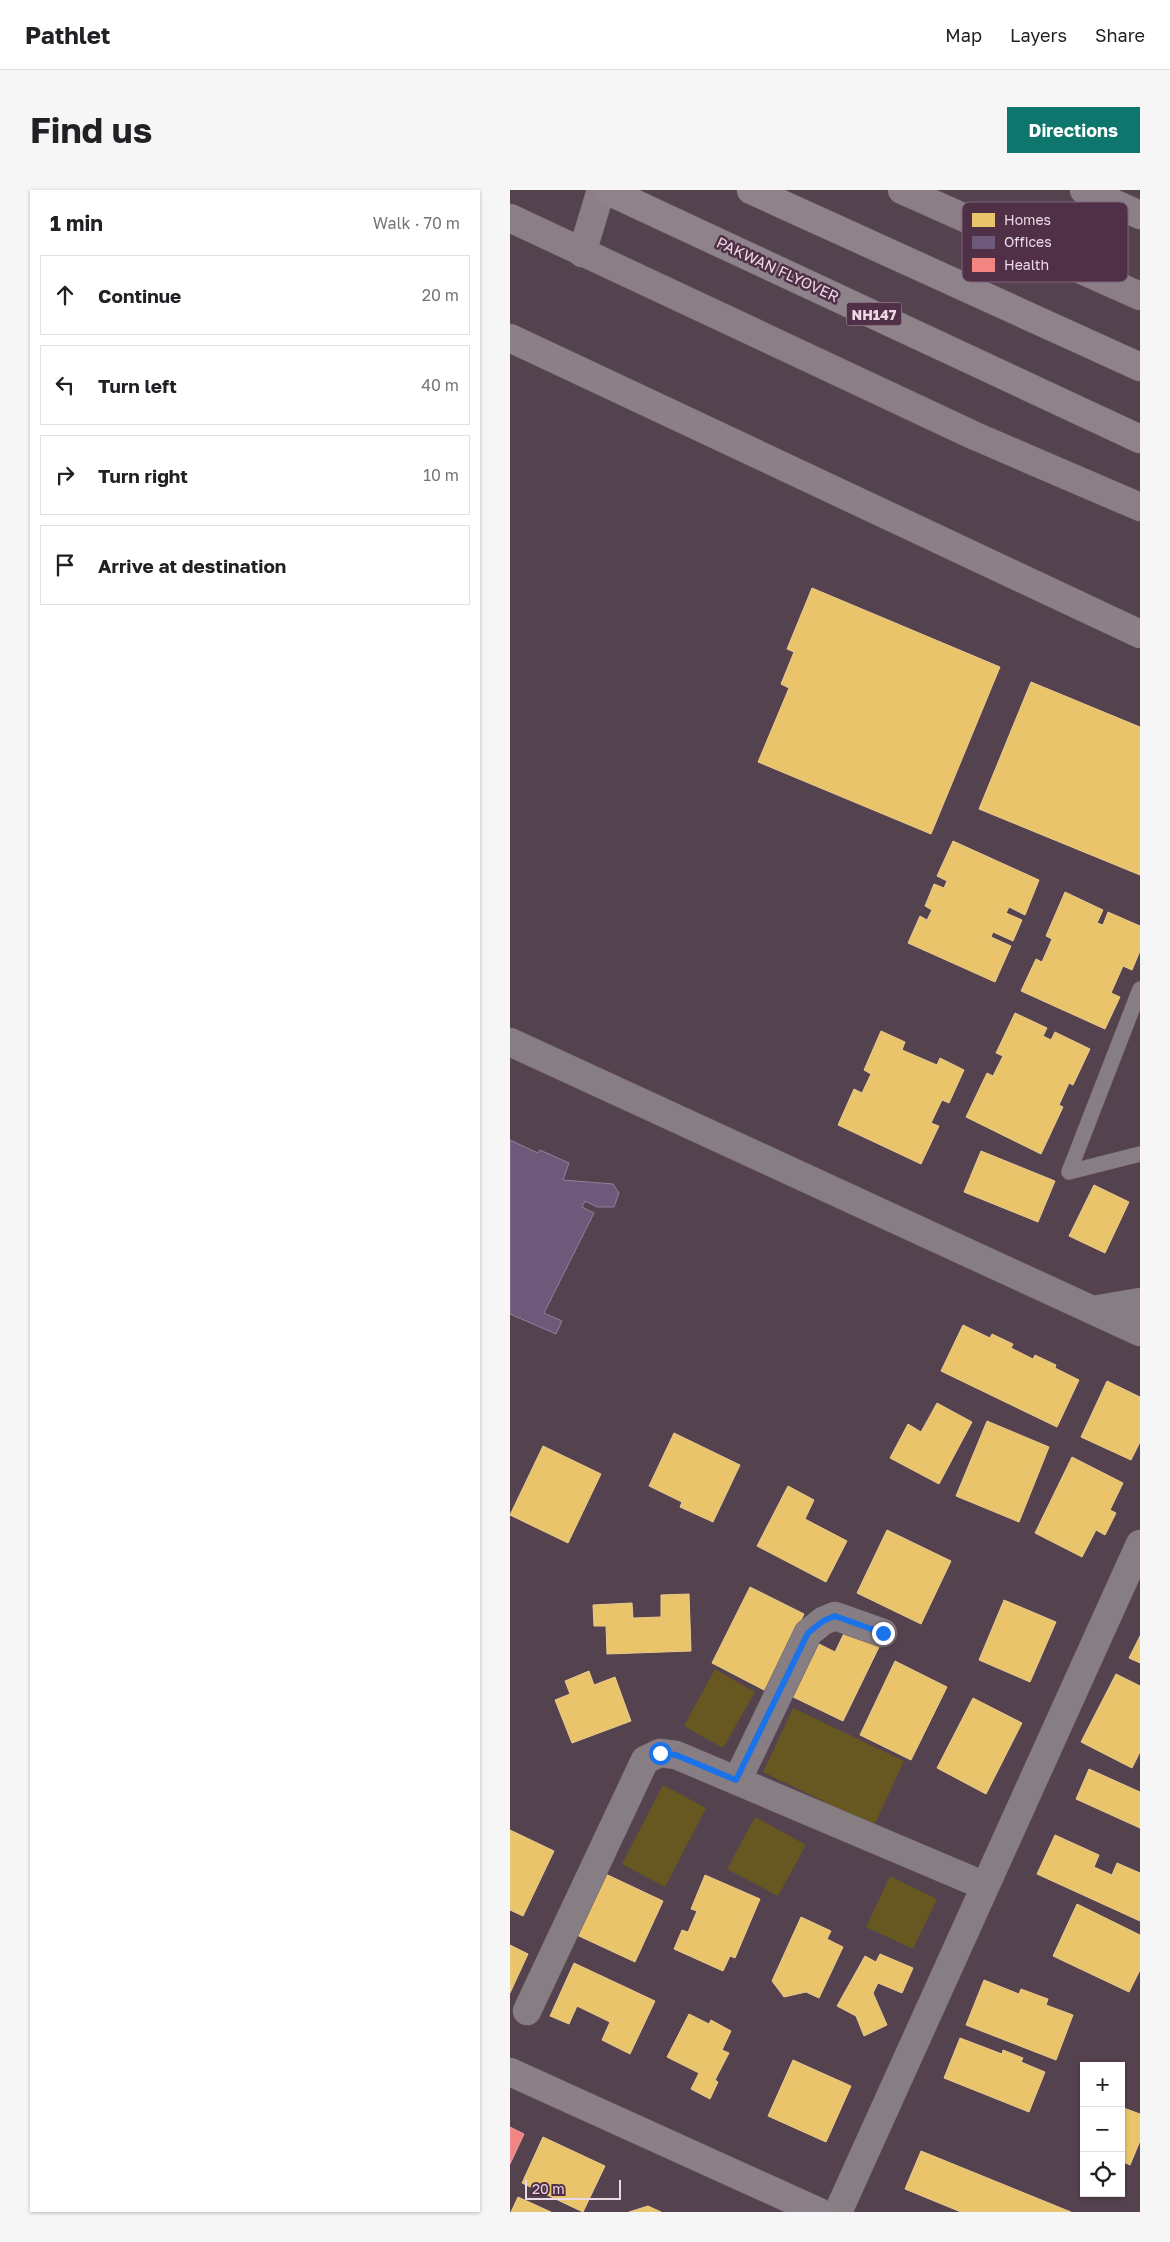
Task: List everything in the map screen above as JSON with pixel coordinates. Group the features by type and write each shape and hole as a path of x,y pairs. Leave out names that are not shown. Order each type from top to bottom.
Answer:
{"highway":[{"name":"PAKWAN FLYOVER","path":"606,190 1140,438"},
{"path":"751,190 1140,367"}],"main road":[{"path":"582,253 601,190"},
{"path":"902,190 962,216"},
{"path":"510,218 975,436 1140,507"},
{"path":"1111,282 1140,295"}],"street":[{"path":"1084,190 1111,202"},
{"path":"1128,210 1140,215"},
{"path":"510,338 1140,634"},
{"path":"510,1042 1140,1332"},
{"path":"1092,1310 1140,1302"},
{"path":"838,2212 1140,1544"},
{"path":"736,1780 808,1633 823,1621 835,1616 883,1633"},
{"path":"527,2011 645,1760 660,1753 676,1755 985,1886"},
{"path":"510,2072 819,2212"}],"lane":[{"path":"1140,989 1069,1172 1140,1154"}],"shaded area":[{"path":"715,1669 755,1692 723,1748 684,1726"},
{"path":"793,1708 904,1761 874,1826 763,1772"},
{"path":"663,1785 706,1808 665,1887 622,1864"},
{"path":"755,1817 806,1845 778,1896 727,1869"},
{"path":"890,1876 937,1899 913,1949 866,1927"}],"building: Homes":[{"path":"812,588 1000,667 931,834 758,762 789,688 781,684 794,652 787,649"},
{"path":"1031,682 1140,727 1140,875 979,809"},
{"path":"953,841 1039,880 1025,915 1009,907 1006,913 1022,920 1013,941 993,932 991,937 1011,946 995,982 908,943 920,916 927,920 932,910 925,906 934,884 944,888 947,881 937,876"},
{"path":"1065,892 1103,910 1097,923 1103,925 1108,912 1140,926 1140,951 1132,970 1123,966 1111,993 1120,997 1105,1029 1021,991 1036,959 1042,962 1052,939 1046,936"},
{"path":"1015,1013 1047,1028 1043,1036 1051,1040 1055,1032 1090,1049 1073,1085 1069,1083 1059,1105 1063,1107 1041,1154 966,1117 987,1073 993,1076 1003,1056 996,1053"},
{"path":"881,1031 905,1042 902,1050 937,1065 940,1058 964,1070 949,1103 942,1100 931,1123 939,1126 921,1164 838,1125 854,1089 862,1093 871,1074 864,1070"},
{"path":"981,1151 1055,1181 1038,1222 964,1192"},
{"path":"1094,1185 1129,1202 1105,1253 1069,1236"},
{"path":"963,1325 990,1338 992,1334 1013,1344 1011,1348 1033,1359 1035,1355 1056,1365 1055,1368 1079,1380 1057,1427 941,1371"},
{"path":"1107,1381 1140,1397 1140,1442 1131,1460 1081,1437"},
{"path":"937,1403 972,1422 939,1484 890,1458 908,1424 921,1432"},
{"path":"987,1421 1049,1447 1019,1522 956,1496"},
{"path":"674,1433 740,1465 713,1522 680,1507 682,1502 649,1486"},
{"path":"543,1446 601,1474 568,1543 510,1515"},
{"path":"1072,1457 1123,1483 1110,1510 1116,1513 1105,1535 1096,1530 1082,1557 1035,1533"},
{"path":"788,1486 814,1500 805,1519 847,1541 826,1582 757,1546"},
{"path":"887,1530 951,1561 921,1624 857,1593"},
{"path":"750,1587 804,1614 766,1691 712,1663"},
{"path":"689,1594 691,1651 607,1654 606,1626 594,1626 593,1605 632,1603 633,1618 661,1617 661,1595"},
{"path":"1004,1600 1056,1622 1030,1682 979,1660"},
{"path":"846,1629 880,1645 843,1721 789,1695 809,1655 813,1657 819,1644 835,1652"},
{"path":"1140,1636 1140,1663 1129,1658"},
{"path":"895,1661 947,1687 911,1760 860,1735"},
{"path":"589,1671 594,1685 615,1677 631,1721 572,1743 555,1700 570,1694 565,1681"},
{"path":"1116,1674 1140,1686 1140,1752 1132,1768 1081,1742"},
{"path":"973,1698 1022,1723 986,1794 937,1768"},
{"path":"1089,1769 1140,1792 1140,1828 1076,1799"},
{"path":"510,1830 554,1851 523,1916 510,1910"},
{"path":"1055,1835 1099,1855 1094,1867 1112,1875 1117,1863 1140,1873 1140,1921 1037,1874"},
{"path":"595,1869 663,1901 635,1962 566,1930"},
{"path":"705,1875 760,1899 735,1958 730,1956 723,1971 674,1949 682,1930 688,1932 697,1911 691,1909"},
{"path":"1077,1904 1140,1935 1140,1970 1129,1992 1053,1956"},
{"path":"801,1917 831,1931 827,1939 843,1947 819,1998 806,1992 784,1997 772,1981"},
{"path":"510,1945 528,1954 510,1993"},
{"path":"880,1954 913,1968 902,1993 878,1983 873,1993 887,2025 864,2036 856,2016 837,2006 865,1956 876,1962"},
{"path":"574,1963 655,2001 630,2054 602,2040 610,2022 577,2006 569,2024 550,2016"},
{"path":"984,1980 1019,1994 1021,1989 1048,1999 1046,2005 1073,2015 1056,2060 966,2025"},
{"path":"689,2014 709,2024 711,2020 731,2031 722,2050 729,2053 715,2080 718,2082 710,2099 691,2089 699,2073 667,2057"},
{"path":"960,2038 1002,2054 1003,2050 1023,2058 1021,2062 1045,2072 1029,2112 944,2078"},
{"path":"793,2060 851,2086 826,2142 768,2116"},
{"path":"1125,2108 1140,2114 1140,2141 1130,2165 1125,2163"},
{"path":"543,2137 605,2166 583,2212 522,2183"},
{"path":"921,2151 1071,2212 961,2212 905,2189"},
{"path":"518,2197 551,2212 511,2212"},
{"path":"648,2206 661,2212 629,2212"}],"building: Offices":[{"path":"510,1140 538,1153 540,1150 569,1163 563,1180 613,1184 619,1193 614,1207 597,1207 585,1201 582,1207 594,1213 544,1313 562,1321 556,1334 510,1314"}],"building: Health":[{"path":"510,2127 524,2134 510,2164"}],"route":[{"path":"660,1753 676,1755 736,1780 808,1633 823,1621 835,1616 883,1633"}]}
